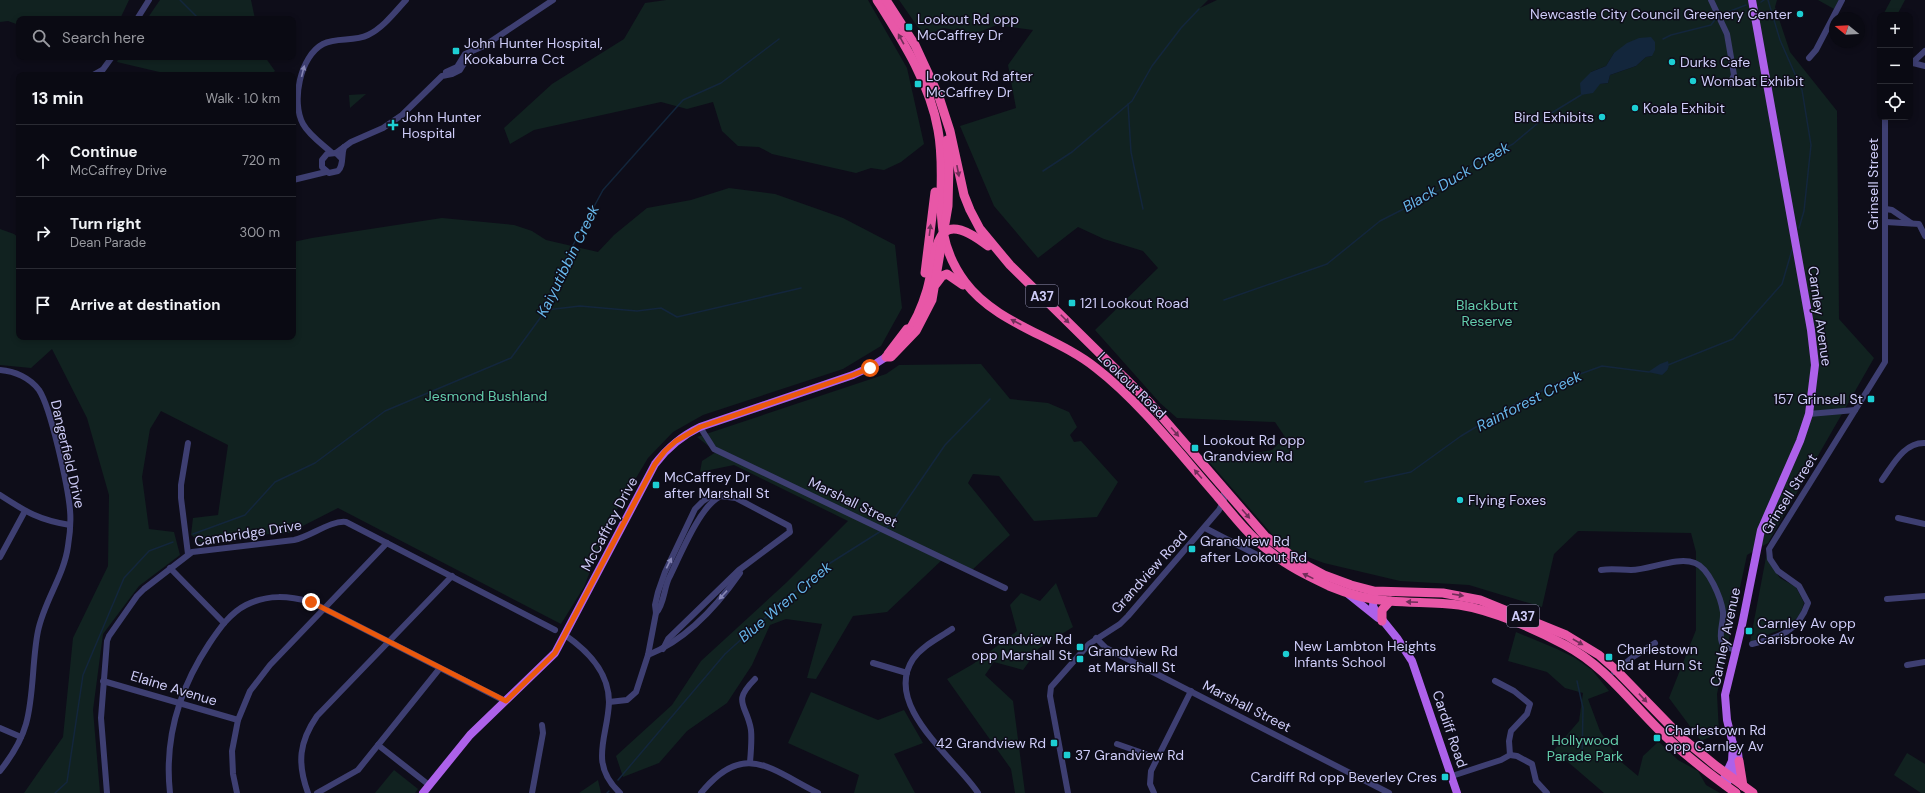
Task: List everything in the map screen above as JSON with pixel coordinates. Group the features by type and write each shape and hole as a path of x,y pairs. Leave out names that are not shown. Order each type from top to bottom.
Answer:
{"highway":[{"name":"Lookout Road","path":"877,0 910,55 935,114 939,134 941,159 939,204 943,234 951,259 968,287 993,309 1070,349 1109,378 1261,545 1280,560 1301,572 1344,592 1374,595"},
{"name":"Lookout Road","path":"886,0 916,45 942,106 950,131 961,184 970,210 987,238 1010,265 1149,402 1265,536 1289,555 1335,579 1374,595"},
{"path":"935,287 948,206 949,165 942,106"},
{"path":"886,357 909,325 920,296 937,163 941,159"},
{"path":"886,357 906,335 916,319 927,289 938,239 943,234 952,229 964,230 978,238 1010,265"},
{"path":"951,259 949,244 950,236 955,231 964,230"},
{"path":"886,357 891,357 897,352 916,331 926,313 935,287 940,278 947,274 968,287"},
{"name":"A37","path":"1374,595 1443,593 1480,600 1566,635 1599,655 1616,670 1665,722 1726,780 1736,793"},
{"name":"A37","path":"1374,595 1390,601 1463,606 1500,616 1564,644 1595,665 1609,677 1667,737 1726,780 1743,786 1753,793"},
{"path":"1382,621 1382,610 1390,601"},
{"path":"1739,761 1743,786"}],"main road":[{"name":"Carnley Avenue","path":"1739,761 1738,753 1733,744 1727,720 1725,695 1761,530 1800,441 1809,414 1815,365 1812,336 1752,0"},
{"name":"McCaffrey Drive","path":"423,793 470,735 555,653 655,464 665,451 676,441 700,427 853,375 886,357"},
{"path":"1344,592 1361,604 1372,615 1382,621"},
{"name":"Cardiff Road","path":"1374,595 1374,608 1382,621 1401,643 1412,661 1457,793"},
{"name":"Carnley Avenue","path":"1726,780 1732,761 1733,744"},
{"path":"1726,780 1739,761"}],"street":[{"path":"139,16 149,0"},
{"path":"341,158 321,144 303,123 298,98 304,67 312,51 332,40 366,36 376,30 406,0"},
{"path":"311,174 322,160 352,142 374,134 402,115 442,76 450,75 446,72 455,68 465,54 484,46 553,0"},
{"path":"1711,0 1727,34 1734,75 1730,84"},
{"path":"1809,58 1816,50 1842,0"},
{"path":"1913,62 1925,51"},
{"path":"102,72 110,60"},
{"path":"1913,64 1925,66"},
{"path":"98,72 104,69"},
{"name":"Grinsell Street","path":"1752,644 1770,640 1796,627 1804,616 1808,603 1799,586 1778,571 1770,559 1769,549 1885,362 1885,120"},
{"path":"321,144 322,160 326,172"},
{"path":"296,179 311,174 326,172 332,173 338,171 342,166 341,158 344,147"},
{"path":"1886,209 1892,210 1911,224"},
{"path":"1886,222 1922,224 1925,236"},
{"name":"Dangerfield Drive","path":"0,370 12,372 27,379 36,387 44,401 68,495 70,525 66,559 38,629 26,722 21,737 12,755 0,771"},
{"path":"1809,414 1855,410"},
{"name":"Marshall Street","path":"700,427 714,449 1005,588"},
{"path":"188,442 182,478 181,498 188,554"},
{"path":"1882,480 1906,448 1917,443 1925,443"},
{"path":"1223,503 1224,489"},
{"path":"0,495 25,511 47,521 70,525"},
{"path":"609,702 627,700 635,695 648,655 656,613 655,606 665,572 695,509 703,501 712,495 736,498 789,526 790,532 747,564 668,639 663,648 648,655"},
{"name":"Grandview Road","path":"1068,793 1050,689 1055,681 1089,644 1096,638 1120,624 1128,616 1205,528 1223,503"},
{"path":"0,557 25,511"},
{"path":"1898,518 1925,524"},
{"name":"Cambridge Drive","path":"107,793 101,718 103,680 109,636 140,592 188,554 197,551 302,539 341,522 346,522 555,630"},
{"path":"1205,528 1265,559"},
{"path":"237,793 233,774 232,751 238,720 245,701 256,682 387,543"},
{"path":"1601,570 1612,568 1632,570 1685,561 1700,564 1706,571 1719,594 1723,613 1721,635 1722,642 1725,646 1735,650"},
{"path":"170,568 224,623"},
{"path":"308,793 302,777 300,762 302,744 317,716 452,576"},
{"path":"1887,599 1925,596"},
{"path":"170,793 169,756 172,729 179,702 197,664 224,623 246,605 271,597 294,598 325,609 506,701"},
{"path":"952,629 917,654 907,673 908,697 931,739 970,780 978,793"},
{"path":"565,635 593,659 604,678 609,702 602,742 602,760 606,775 620,793"},
{"name":"Marshall Street","path":"1096,638 1106,648 1389,793"},
{"path":"1609,677 1633,657 1655,643"},
{"path":"1907,665 1925,662"},
{"path":"873,663 907,673"},
{"path":"317,793 358,770 440,668"},
{"path":"750,762 750,729 742,699 745,690 755,679"},
{"name":"Elaine Avenue","path":"103,680 238,720"},
{"path":"1495,681 1514,691 1530,704 1527,714 1511,731 1509,742 1510,755"},
{"path":"1154,793 1150,777 1157,758 1191,691"},
{"path":"532,793 542,725"},
{"path":"0,728 21,737"},
{"path":"1117,744 1157,758"},
{"path":"378,745 429,784"},
{"path":"1452,776 1500,760 1510,755 1517,756 1532,764 1536,781 1547,793"},
{"path":"700,793 723,771 737,764 750,762 774,770 818,793"}],"green space":[{"path":"0,0 129,0 121,16 16,16 16,24 8,21 0,22"},
{"path":"160,0 251,0 254,16 149,16"},
{"path":"666,0 868,0 907,68 924,144 901,162 884,170 871,168 856,173 772,154 759,147 738,146 722,131 713,102 687,109 661,102 534,130 510,144 504,128 552,84 624,39 645,3"},
{"name":"Blackbutt Reserve","path":"899,0 1208,0 1200,8 1217,0 1777,0 1775,7 1790,52 1837,111 1839,319 1874,358 1768,543 1747,555 1717,694 1719,733 1701,741 1669,698 1696,630 1696,552 1691,533 1578,531 1554,554 1542,607 1469,585 1400,581 1324,563 1284,548 1203,455 1239,456 1272,450 1285,437 1275,422 1177,418 1160,403 1095,330 1158,268 1143,251 1104,239 1078,227 1038,258 994,206 960,126 1016,108 1008,65 1033,30 997,25 974,34 944,28 924,36","holes":["1614,53 1652,56 1646,57 1636,66 1610,75 1608,83 1600,84 1591,72 1606,66"]},
{"path":"1818,0 1839,0 1834,9"},
{"path":"1891,0 1905,0 1899,12 1885,12"},
{"path":"118,60 267,60 275,71 159,72 117,62"},
{"path":"366,94 350,108 349,95"},
{"name":"Jesmond Bushland","path":"729,188 775,194 843,218 895,245 902,308 881,346 843,369 703,415 673,432 648,458 609,523 584,587 561,624 338,508 289,533 215,537 202,543 191,535 193,518 218,515 228,445 161,411 150,429 142,477 149,529 174,532 180,555 139,586 103,634 93,710 100,793 24,793 63,737 73,638 108,566 109,495 87,418 52,349 31,368 0,365 0,229 16,236 16,340 296,340 296,241 442,218 514,225 532,231 546,240 598,252 614,235 647,208 691,200"},
{"path":"981,364 1010,399 1048,403 1069,412 1077,427 1070,435 1074,442 1081,441 1118,482 1097,517 1034,521 999,476 973,474 968,483 1010,535 972,570 944,558 887,612 853,616 816,679 807,678 822,624 786,619 770,625 752,665 727,703 687,731 659,763 623,777 616,756 672,705 701,661 787,582 848,521 734,465 700,472 702,461 716,452 697,437 886,374 899,365"},
{"path":"1767,552 1770,563 1780,578 1796,587 1804,603 1800,615 1787,627 1750,642"},
{"path":"1056,583 1073,627 1038,649 1023,670 994,662 985,675 1013,701 1025,793 1015,793 1011,769 947,679 973,664 1017,631 1010,605 1021,593 1040,601"},
{"name":"Hollywood Parade Park","path":"1516,632 1575,658 1592,670 1609,691 1588,699 1600,731 1619,760 1638,776 1643,756 1657,743 1660,743 1678,760 1698,771 1706,785 1720,793 1604,793 1554,750 1579,721 1583,693 1565,688 1547,672 1508,661"},
{"path":"811,692 878,720 904,710 923,743 894,754 915,793 854,793 859,775 788,743"},
{"path":"1907,753 1925,764 1925,793 1921,793 1894,775"},
{"path":"394,770 418,789 415,793 375,793"},
{"path":"598,780 601,793 579,793"}],"water":[{"path":"1651,37 1655,42 1655,50 1652,56 1646,57 1636,66 1610,75 1608,83 1600,84 1593,93 1581,95 1580,83 1591,72 1606,66 1614,53 1627,43 1639,38"},
{"path":"1668,361 1668,369 1662,375 1648,372 1660,364"}],"waterway":[{"path":"180,0 196,16"},
{"name":"Rainforest Creek","path":"1768,0 1780,40 1802,90 1811,145 1804,211 1799,228"},
{"name":"Black Duck Creek","path":"1720,15 1746,5"},
{"path":"1043,171 1072,152 1132,101 1152,66 1181,28 1199,9"},
{"name":"Black Duck Creek","path":"1663,39 1671,35 1711,25 1717,17"},
{"name":"Kaiyutibbin Creek","path":"193,534 245,515 275,482 315,463 385,411 511,358 546,310 566,258 603,190 683,100 721,83 779,39"},
{"name":"Black Duck Creek","path":"1224,300 1327,264 1380,221 1435,193 1477,162 1513,144 1545,117 1581,95"},
{"path":"1128,104 1131,152 1143,209"},
{"name":"Rainforest Creek","path":"1668,365 1733,339 1782,284 1792,250"},
{"path":"546,310 580,306 637,311 661,308 677,317 801,288"},
{"name":"Rainforest Creek","path":"1365,482 1411,472 1461,436 1506,409 1561,381 1602,366 1649,372"},
{"name":"Blue Wren Creek","path":"884,529 890,525 945,445 990,399"},
{"name":"Blue Wren Creek","path":"618,780 725,654 816,572 881,531"},
{"name":"Kaiyutibbin Creek","path":"55,793 67,782 83,675 124,578 149,551 173,542"},
{"path":"1577,681 1583,708 1582,760"}],"place":[{"name":"Newcastle City Council Greenery Center","path":"1800,14"},
{"name":"Lookout Rd opp McCaffrey Dr","path":"909,27"},
{"name":"John Hunter Hospital, Kookaburra Cct","path":"456,51"},
{"name":"Durks Cafe","path":"1672,62"},
{"name":"Wombat Exhibit","path":"1693,81"},
{"name":"Lookout Rd after McCaffrey Dr","path":"918,84"},
{"name":"Koala Exhibit","path":"1635,108"},
{"name":"Bird Exhibits","path":"1602,117"},
{"name":"John Hunter Hospital","path":"393,125"},
{"name":"121 Lookout Road","path":"1072,303"},
{"name":"157 Grinsell St","path":"1871,399"},
{"name":"Lookout Rd opp Grandview Rd","path":"1195,448"},
{"name":"McCaffrey Dr after Marshall St","path":"656,485"},
{"name":"Flying Foxes","path":"1460,500"},
{"name":"Grandview Rd after Lookout Rd","path":"1192,549"},
{"name":"Carnley Av opp Carisbrooke Av","path":"1749,631"},
{"name":"Grandview Rd opp Marshall St","path":"1080,647"},
{"name":"New Lambton Heights Infants School","path":"1286,654"},
{"name":"Charlestown Rd at Hurn St","path":"1609,657"},
{"name":"Grandview Rd at Marshall St","path":"1080,659"},
{"name":"Charlestown Rd opp Carnley Av","path":"1657,738"},
{"name":"42 Grandview Rd","path":"1054,743"},
{"name":"37 Grandview Rd","path":"1067,755"},
{"name":"Cardiff Rd opp Beverley Cres","path":"1445,777"}],"route":[{"path":"311,602 506,701 555,653 655,464 665,451 687,433 700,427 870,368"}]}
